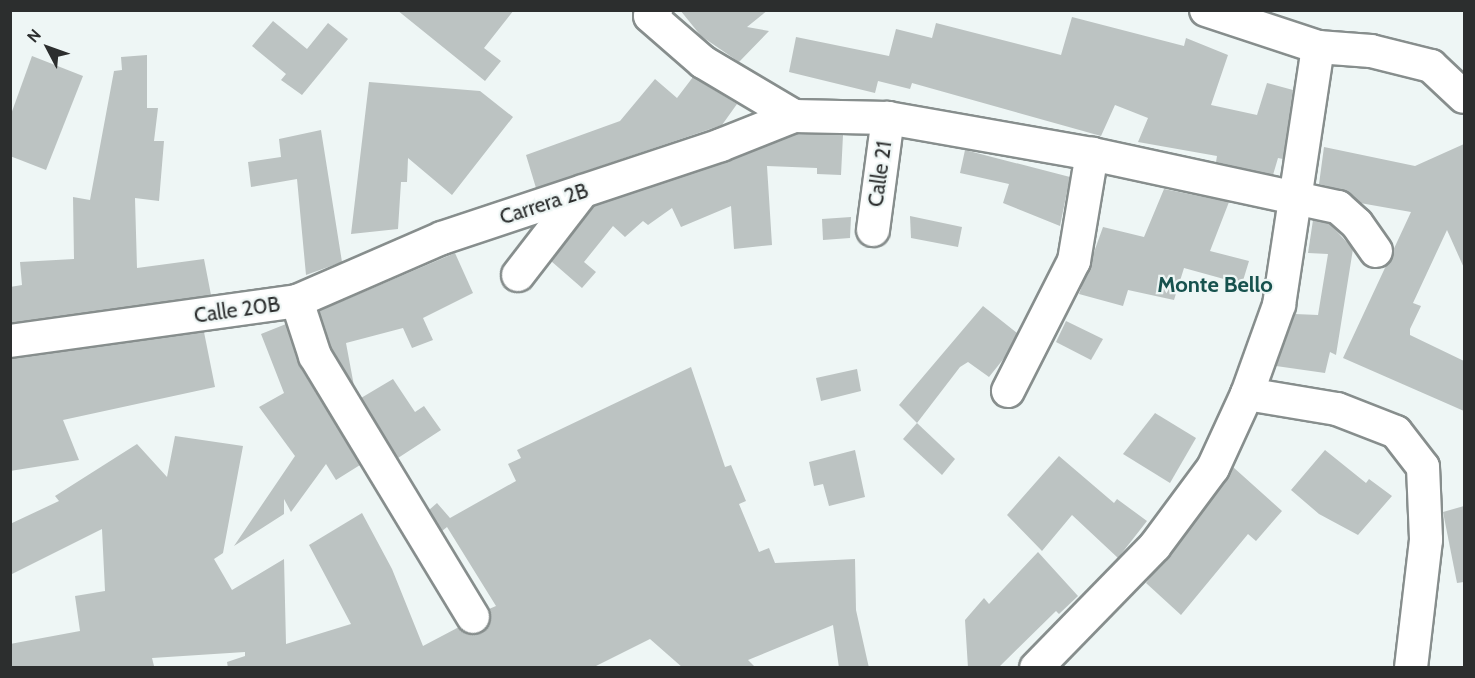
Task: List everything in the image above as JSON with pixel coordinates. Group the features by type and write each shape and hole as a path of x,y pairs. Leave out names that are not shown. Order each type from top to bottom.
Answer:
{"street":[{"path":"1206,10 1318,47 1371,51 1431,66 1464,97"},
{"path":"653,13 703,62 794,116 888,118 1092,154 1338,207 1357,224 1376,251"},
{"path":"1036,668 1155,546 1213,468 1247,394 1279,305 1318,47"},
{"name":"Carrera 2B","path":"297,301 442,238 794,116"},
{"name":"Calle 21","path":"873,230 888,118"},
{"path":"1008,391 1074,261 1092,154"},
{"path":"518,275 583,191"},
{"name":"Calle 20B","path":"10,340 297,301 315,356 374,449 473,617"},
{"path":"1247,394 1336,409 1396,432 1423,467 1426,540 1411,668"}],"building":[{"path":"397,10 514,10 484,48 501,61 485,81"},
{"path":"680,10 768,10 747,27 769,31 739,62 701,36"},
{"path":"1072,17 1184,46 1186,38 1228,55 1211,105 1257,115 1267,83 1293,90 1283,159 1278,158 1273,175 1216,162 1217,156 1138,142 1148,118 1115,105 1101,136 912,83 910,89 878,81 875,93 789,72 796,37 889,56 896,29 932,38 936,23 1061,55"},
{"path":"273,21 307,49 328,23 348,39 302,95 281,80 286,74 252,46"},
{"path":"147,55 147,108 158,108 154,141 164,141 159,201 135,198 137,268 204,259 211,295 10,323 10,287 22,285 20,262 74,259 73,197 90,200 114,71 122,70 121,57"},
{"path":"32,56 83,76 46,170 10,156 10,117"},
{"path":"693,77 737,104 722,125 536,188 526,155 620,121 655,79 677,98"},
{"path":"369,82 480,91 513,117 452,195 408,158 407,182 401,182 398,229 351,234"},
{"path":"321,130 342,262 306,275 297,179 251,187 248,162 281,157 279,139"},
{"path":"797,134 843,135 841,175 817,174 817,168 767,166 772,245 734,249 731,206 681,227 672,208 648,225 643,221 625,237 613,226 584,262 596,272 582,288 551,261 594,206"},
{"path":"1464,144 1464,268 1447,230 1413,303 1421,306 1410,329 1410,335 1464,361 1464,411 1343,358 1411,212 1360,203 1342,190 1319,184 1324,147 1415,166"},
{"path":"965,150 1070,177 1060,226 1003,203 1009,184 960,173"},
{"path":"1164,189 1229,202 1210,251 1249,261 1242,284 1184,268 1174,300 1128,290 1123,306 1079,294 1103,227 1144,237"},
{"path":"910,216 962,227 958,247 911,238"},
{"path":"851,217 850,238 823,240 822,219"},
{"path":"1313,220 1330,224 1353,249 1336,355 1330,352 1325,373 1276,366 1295,314 1318,315 1328,254 1308,253"},
{"path":"455,253 473,293 423,318 433,340 412,348 403,328 346,343 354,386 331,348 319,311"},
{"path":"983,306 1017,333 1005,357 989,377 968,362 960,367 917,423 899,405"},
{"path":"1066,321 1103,339 1091,360 1056,342"},
{"path":"286,324 299,365 360,465 336,480 326,464 291,512 284,499 284,514 234,546 295,456 259,407 284,393 261,334"},
{"path":"204,332 215,387 63,420 79,460 10,471 10,359"},
{"path":"691,367 725,467 731,465 746,501 739,504 759,552 769,548 775,563 855,559 856,610 869,668 839,668 833,625 748,660 756,668 683,668 650,639 592,668 228,668 227,662 245,656 245,652 152,658 154,666 139,668 10,668 10,644 80,631 75,596 105,591 102,529 10,575 10,524 59,501 55,496 137,444 167,477 175,436 243,446 223,553 214,559 232,590 284,559 286,644 351,624 309,545 362,513 392,569 423,646 459,627 473,635 482,633 489,625 489,609 496,606 447,527 442,531 429,510 437,503 450,518 516,481 508,464 521,458 517,450"},
{"path":"857,369 861,391 821,401 816,378"},
{"path":"393,379 415,412 424,406 441,430 398,458 361,398"},
{"path":"1155,413 1196,438 1170,483 1123,454"},
{"path":"917,423 955,459 942,475 903,439"},
{"path":"855,450 865,497 829,506 823,484 814,486 809,462"},
{"path":"1325,450 1366,483 1369,479 1392,496 1358,535 1319,514 1291,490"},
{"path":"1059,456 1114,503 1117,499 1147,521 1118,558 1072,515 1042,551 1007,515"},
{"path":"1233,467 1282,511 1256,541 1248,534 1181,615 1146,583"},
{"path":"1464,506 1464,582 1457,583 1443,512"},
{"path":"1038,552 1078,596 1059,614 1056,611 998,668 968,668 965,620 984,598 989,604"}],"district":[{"name":"Monte Bello","path":"1215,285"}]}
